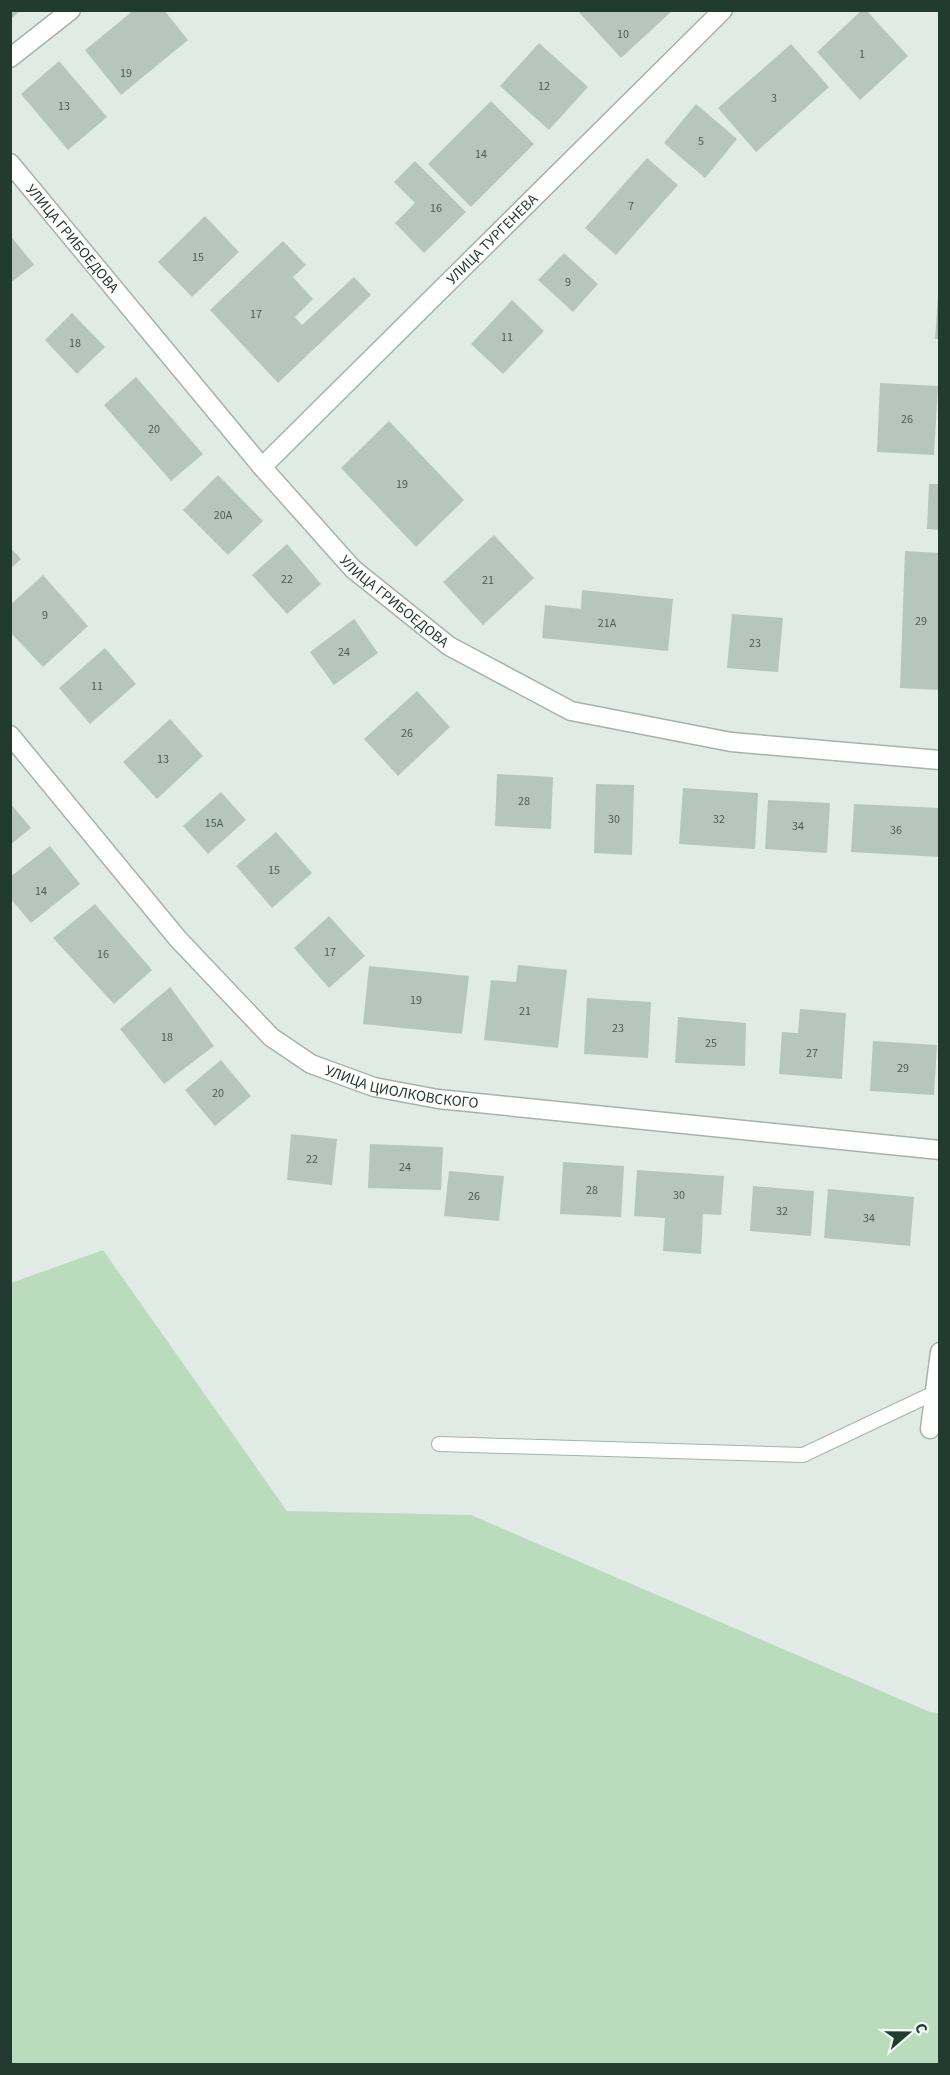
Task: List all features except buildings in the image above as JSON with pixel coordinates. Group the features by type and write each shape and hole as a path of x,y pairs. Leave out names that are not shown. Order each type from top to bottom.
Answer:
{"street":[{"path":"10,58 71,10"},
{"name":"УЛИЦА ТУРГЕНЕВА","path":"262,466 723,10"},
{"name":"УЛИЦА ГРИБОЕДОВА","path":"10,164 262,466 352,569 449,646 571,711 731,742 939,760"},
{"name":"УЛИЦА ЦИОЛКОВСКОГО","path":"10,735 178,939 271,1037 311,1064 374,1086 438,1100 939,1150"},
{"path":"930,1430 939,1352"}],"lane":[{"path":"439,1444 803,1455 934,1393"}],"green space":[{"path":"103,1250 287,1511 471,1515 930,1712 939,1713 939,2064 11,2064 11,1283"}]}
